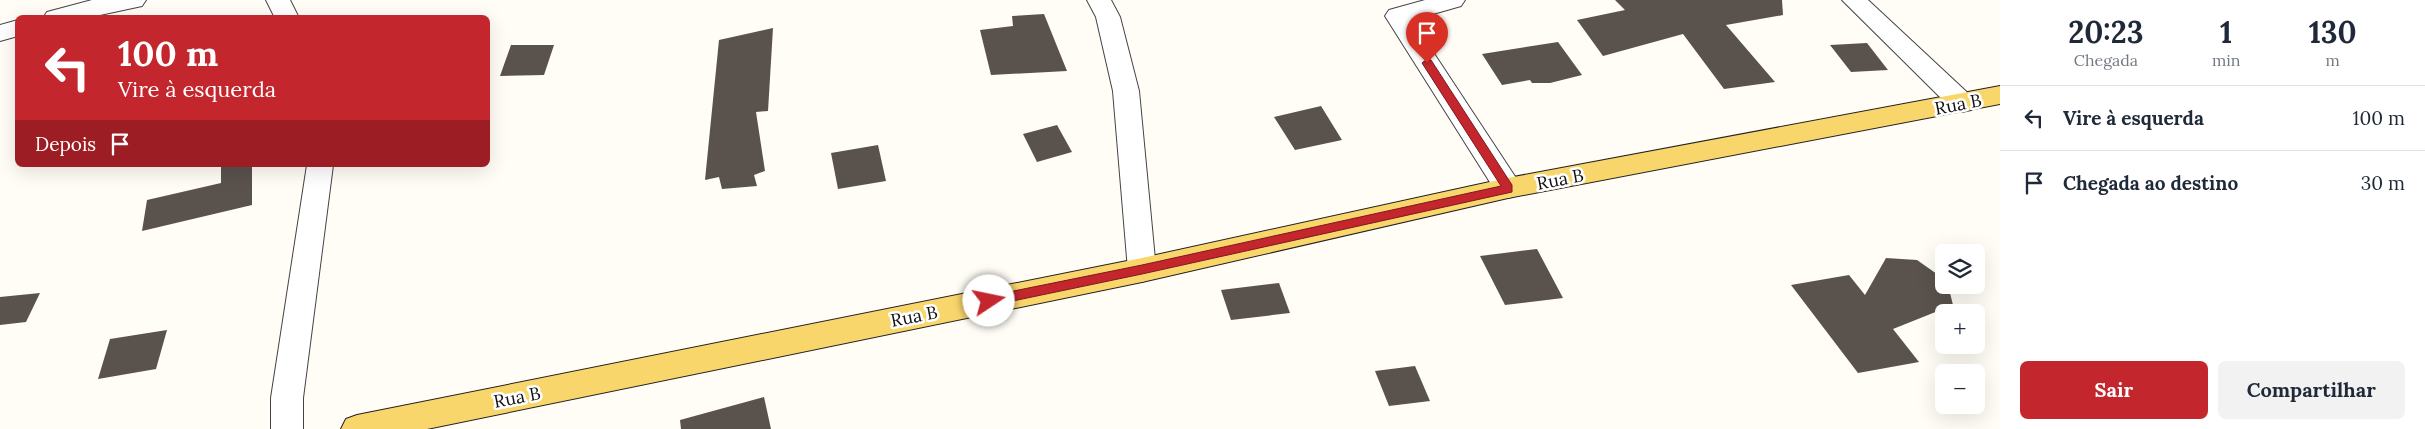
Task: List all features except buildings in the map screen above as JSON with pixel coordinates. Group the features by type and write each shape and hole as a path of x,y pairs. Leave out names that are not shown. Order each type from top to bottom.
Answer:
{"main road":[{"name":"Rua B","path":"357,429 1142,270 1508,188 1962,104 2000,95"}],"street":[{"path":"66,15 106,4 134,0"},
{"path":"278,0 286,15"},
{"path":"1099,0 1108,17 1126,91 1142,270"},
{"path":"1453,0 1397,16 1508,188"},
{"path":"1854,0 1962,104"},
{"path":"0,33 15,29"},
{"path":"288,429 287,398 320,167"}],"route":[{"path":"989,301 1142,270 1508,188 1427,63"}]}
